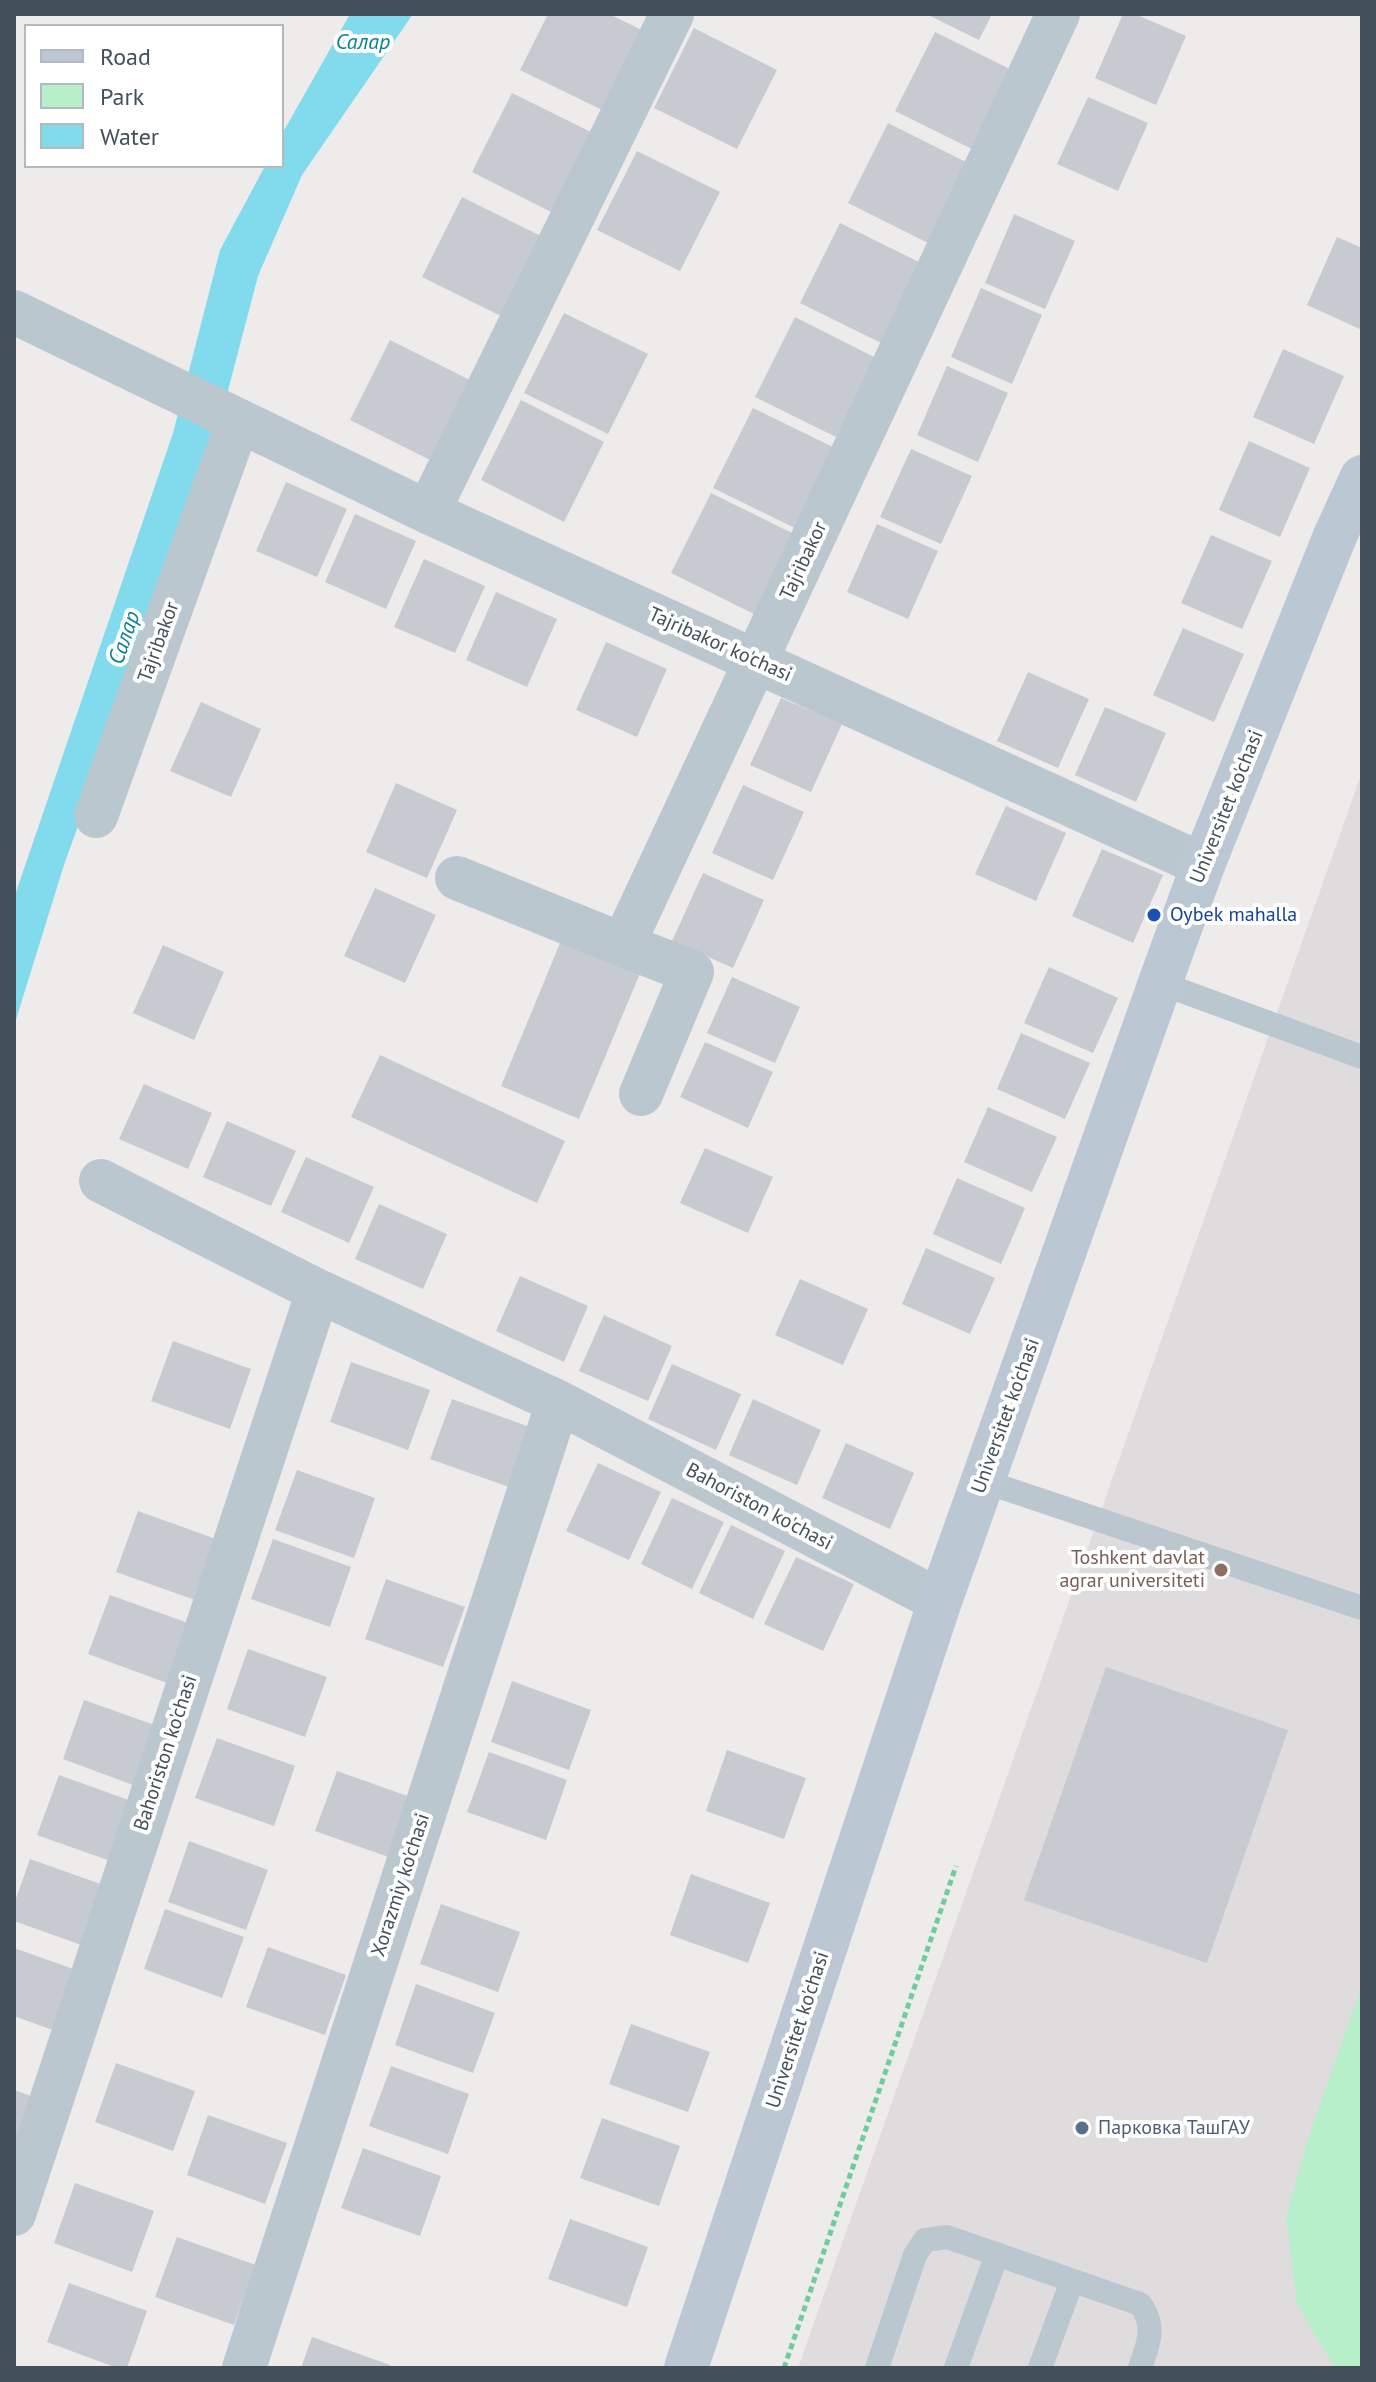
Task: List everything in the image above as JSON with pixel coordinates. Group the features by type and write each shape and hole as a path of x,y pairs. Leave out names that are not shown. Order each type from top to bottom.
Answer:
{"main road":[{"name":"Universitet ko'chasi","path":"686,2368 940,1601 1160,983 1203,865 1335,536 1362,477"}],"street":[{"path":"428,512 672,14"},
{"name":"Tajribakor","path":"623,945 1058,14"},
{"name":"Tajribakor ko'chasi","path":"14,312 428,512 1203,865"},
{"name":"Tajribakor","path":"96,816 238,422"},
{"path":"457,878 692,972 641,1094"},
{"name":"Bahoriston ko'chasi","path":"101,1181 318,1291 558,1402 940,1601"},
{"name":"Bahoriston ko'chasi","path":"14,2214 318,1291"},
{"name":"Xorazmiy ko'chasi","path":"244,2368 558,1402"}],"lane":[{"path":"1160,983 1362,1057"},
{"path":"983,1481 1362,1608"},
{"path":"877,2368 915,2255 925,2240 947,2237 1140,2304 1150,2317 1152,2334 1140,2368"},
{"path":"956,2368 997,2254"},
{"path":"1040,2368 1072,2281"}],"path":[{"path":"784,2368 956,1866"}],"shaded area":[{"name":"Toshkent davlat agrar universiteti","path":"1362,772 1362,2368 798,2368"}],"green space":[{"path":"1362,1986 1362,2368 1335,2368 1297,2304 1286,2218 1308,2139"}],"water":[{"name":"Салар","path":"350,14 413,14 302,175 258,276 210,459 64,865 14,1026 14,898 173,433 220,250 264,168 284,168 284,130"}],"building":[{"path":"548,14 609,14 644,31 604,111 520,70"},
{"path":"926,14 992,14 979,40"},
{"path":"1123,14 1135,14 1186,36 1156,105 1095,78"},
{"path":"694,28 777,70 737,149 654,108"},
{"path":"935,32 1018,73 978,152 895,111"},
{"path":"512,93 595,134 555,214 472,172"},
{"path":"1088,97 1148,123 1118,191 1057,164"},
{"path":"888,123 972,165 932,245 848,203"},
{"path":"637,151 720,192 680,271 597,230"},
{"path":"462,197 545,238 505,318 422,277"},
{"path":"1014,214 1075,241 1045,309 985,283"},
{"path":"840,223 923,264 883,344 800,303"},
{"path":"1337,237 1362,248 1362,330 1307,305"},
{"path":"981,288 1042,315 1012,384 951,357"},
{"path":"564,313 648,354 608,434 524,393"},
{"path":"795,317 878,359 838,438 755,397"},
{"path":"390,340 474,382 434,462 350,420"},
{"path":"1283,349 1344,376 1314,444 1253,417"},
{"path":"947,366 1008,393 978,462 917,435"},
{"path":"521,400 604,442 564,522 481,480"},
{"path":"753,408 837,449 797,529 713,488"},
{"path":"1249,441 1310,468 1280,537 1219,510"},
{"path":"911,449 972,476 941,544 880,517"},
{"path":"286,482 347,509 317,577 256,551"},
{"path":"711,493 794,534 754,614 671,573"},
{"path":"355,514 416,541 386,609 325,582"},
{"path":"877,524 938,551 908,619 847,592"},
{"path":"1211,535 1272,561 1242,629 1181,603"},
{"path":"424,559 485,586 455,653 394,627"},
{"path":"496,592 557,619 527,687 466,660"},
{"path":"1183,628 1244,654 1214,722 1153,695"},
{"path":"606,642 667,669 637,737 576,710"},
{"path":"1028,672 1089,699 1058,768 997,741"},
{"path":"781,698 842,724 811,792 750,765"},
{"path":"201,702 261,729 231,797 170,771"},
{"path":"1105,707 1166,733 1136,802 1075,775"},
{"path":"396,783 457,810 427,878 366,852"},
{"path":"743,785 804,812 773,880 712,853"},
{"path":"1006,806 1066,833 1036,901 975,874"},
{"path":"1102,849 1163,875 1133,943 1072,916"},
{"path":"703,873 764,900 733,968 672,941"},
{"path":"375,888 436,915 405,983 344,956"},
{"path":"565,931 644,964 579,1119 501,1086"},
{"path":"163,945 224,972 194,1040 133,1013"},
{"path":"1049,967 1118,998 1093,1053 1024,1023"},
{"path":"732,977 800,1007 775,1063 707,1033"},
{"path":"1021,1033 1090,1063 1065,1119 997,1089"},
{"path":"705,1042 773,1072 748,1128 680,1097"},
{"path":"380,1055 565,1141 537,1203 351,1117"},
{"path":"144,1084 212,1113 188,1169 119,1139"},
{"path":"988,1107 1057,1137 1032,1192 964,1162"},
{"path":"227,1121 296,1151 271,1206 203,1177"},
{"path":"705,1148 773,1177 748,1233 680,1203"},
{"path":"306,1157 374,1187 349,1243 281,1212"},
{"path":"957,1178 1025,1208 1001,1264 933,1234"},
{"path":"379,1204 447,1234 423,1289 355,1259"},
{"path":"926,1248 995,1278 970,1334 902,1304"},
{"path":"520,1276 588,1306 564,1362 496,1331"},
{"path":"800,1279 868,1309 843,1365 775,1335"},
{"path":"604,1315 672,1346 648,1401 579,1371"},
{"path":"173,1341 251,1369 230,1429 151,1401"},
{"path":"351,1362 430,1390 408,1450 330,1422"},
{"path":"672,1364 741,1394 716,1450 648,1419"},
{"path":"452,1399 530,1427 509,1487 430,1459"},
{"path":"753,1399 821,1430 797,1485 729,1455"},
{"path":"846,1443 914,1473 890,1529 822,1498"},
{"path":"598,1463 661,1492 629,1560 566,1531"},
{"path":"297,1470 375,1498 354,1558 275,1530"},
{"path":"672,1498 724,1522 692,1589 641,1564"},
{"path":"138,1511 216,1539 195,1600 116,1572"},
{"path":"731,1525 785,1551 753,1619 699,1593"},
{"path":"273,1539 351,1567 330,1627 251,1599"},
{"path":"796,1557 854,1584 823,1651 764,1624"},
{"path":"386,1579 465,1607 443,1667 365,1639"},
{"path":"110,1595 188,1623 167,1683 88,1654"},
{"path":"248,1649 327,1677 305,1737 227,1709"},
{"path":"1106,1667 1288,1730 1207,1963 1024,1900"},
{"path":"512,1681 591,1710 569,1770 491,1742"},
{"path":"84,1700 163,1728 141,1788 63,1759"},
{"path":"217,1738 295,1766 274,1826 195,1798"},
{"path":"727,1750 806,1778 784,1839 706,1811"},
{"path":"489,1752 567,1780 546,1840 467,1812"},
{"path":"337,1771 416,1799 394,1859 315,1831"},
{"path":"59,1775 137,1803 116,1863 37,1835"},
{"path":"189,1841 268,1870 246,1930 168,1902"},
{"path":"30,1859 109,1887 87,1947 14,1921 14,1904"},
{"path":"691,1874 770,1903 748,1963 670,1935"},
{"path":"441,1904 520,1932 498,1992 420,1964"},
{"path":"165,1909 244,1937 222,1998 144,1969"},
{"path":"268,1947 346,1975 325,2035 246,2007"},
{"path":"14,1948 79,1971 58,2032 14,2016"},
{"path":"416,1984 495,2013 473,2073 395,2045"},
{"path":"631,2024 710,2052 688,2112 609,2084"},
{"path":"116,2063 195,2091 173,2151 95,2122"},
{"path":"391,2066 469,2094 448,2154 369,2126"},
{"path":"14,2090 51,2103 14,2158"},
{"path":"208,2115 287,2143 265,2204 187,2175"},
{"path":"602,2118 680,2146 659,2206 580,2178"},
{"path":"363,2148 441,2176 420,2236 341,2208"},
{"path":"75,2183 154,2211 132,2272 54,2243"},
{"path":"570,2219 648,2247 627,2307 548,2279"},
{"path":"177,2237 256,2265 234,2325 155,2297"},
{"path":"69,2283 147,2311 127,2368 117,2368 47,2342"},
{"path":"312,2337 390,2365 389,2368 301,2368"}],"place":[{"name":"Oybek mahalla","path":"1154,915"},
{"name":"Toshkent davlat agrar universiteti","path":"1221,1570"},
{"name":"Парковка ТашГАУ","path":"1082,2128"}]}
